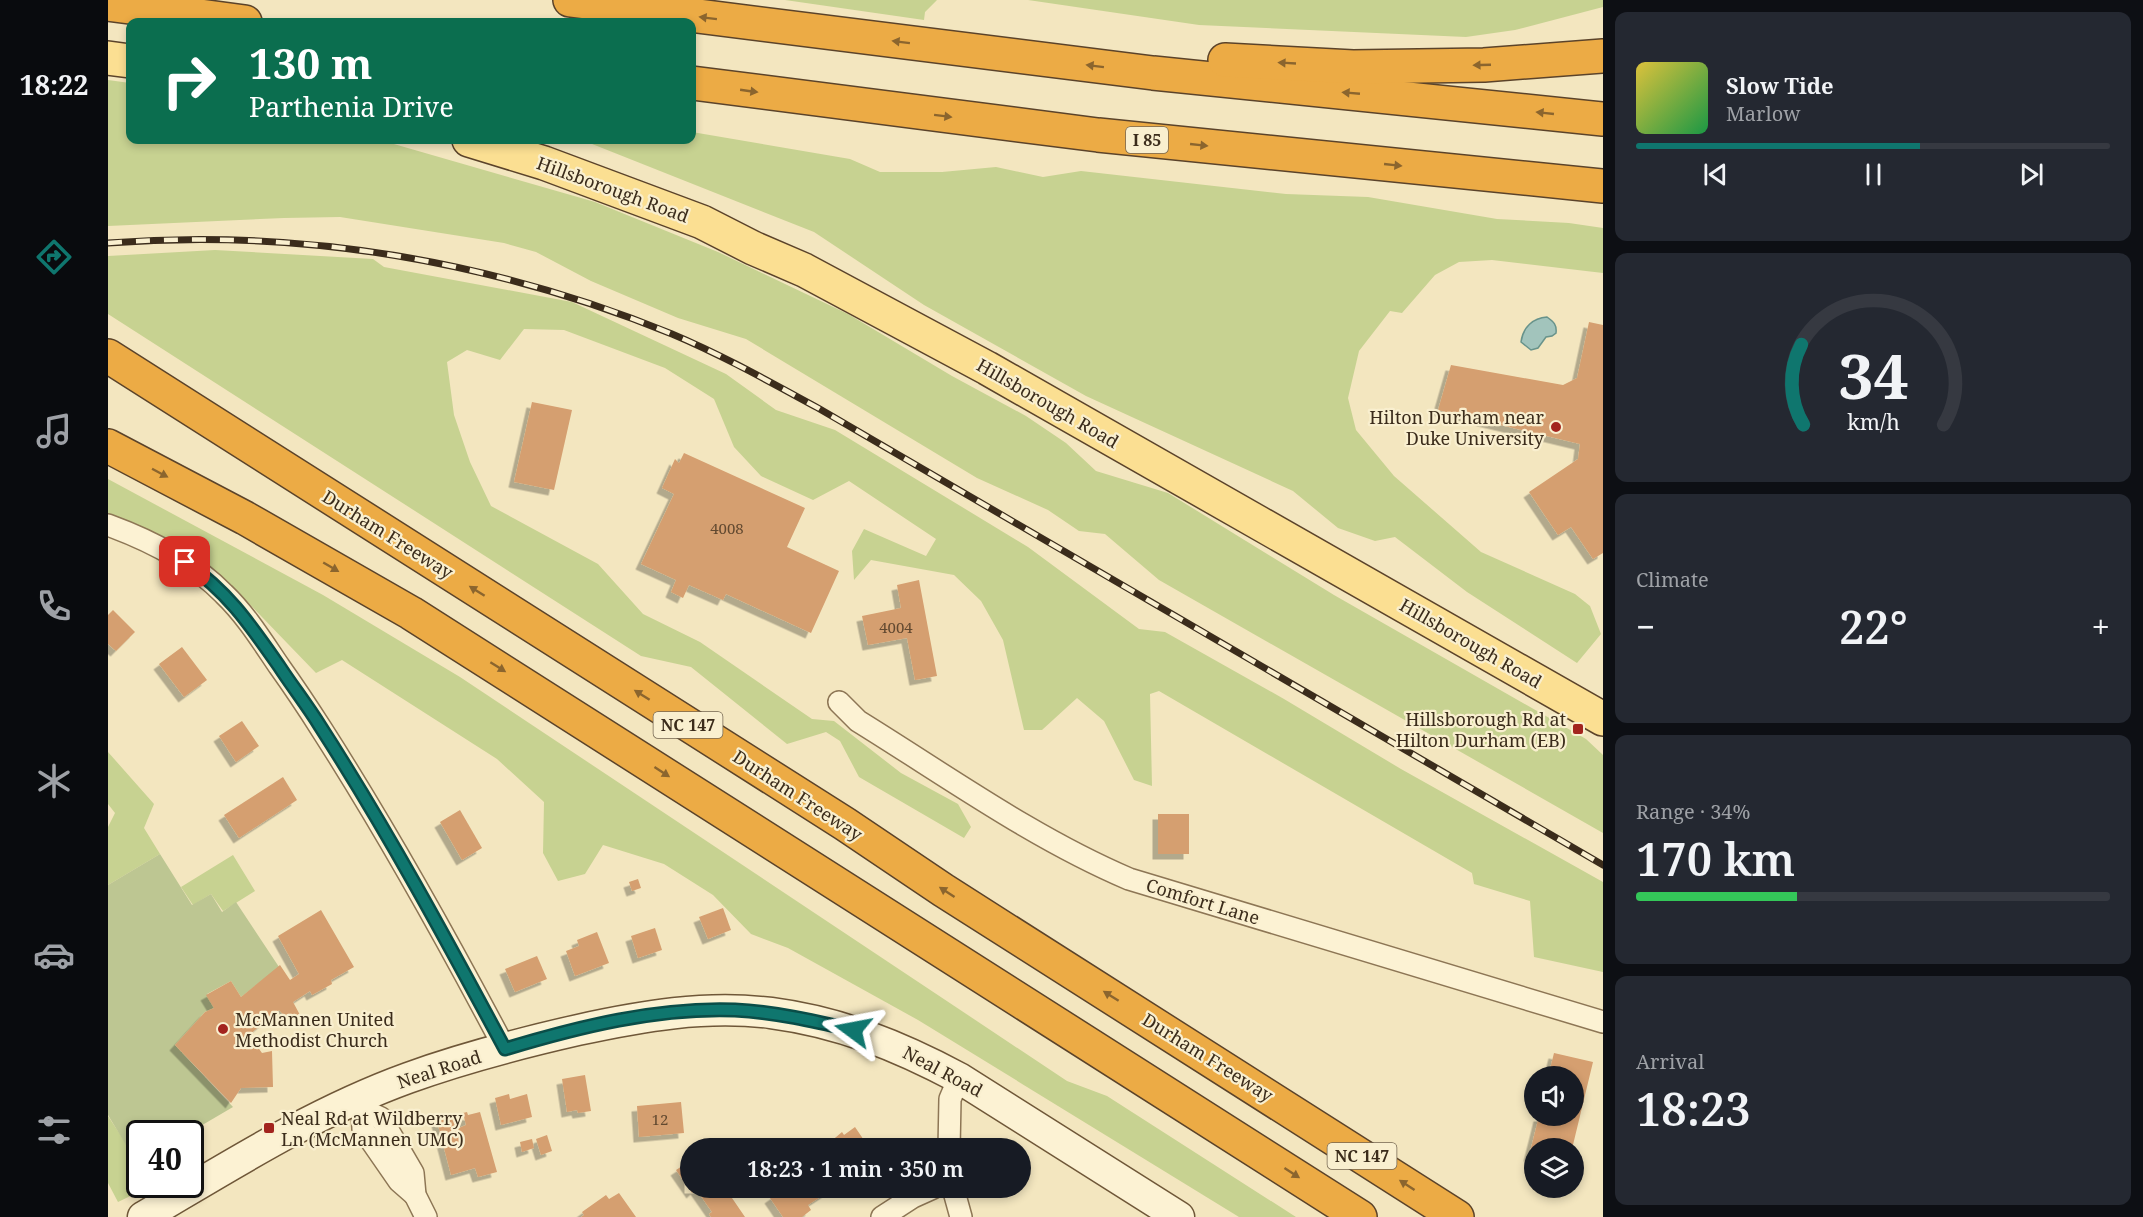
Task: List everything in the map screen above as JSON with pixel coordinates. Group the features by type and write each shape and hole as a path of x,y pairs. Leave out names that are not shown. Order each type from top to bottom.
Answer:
{"highway":[{"path":"570,0 1153,73 1603,119"},
{"path":"108,4 215,18"},
{"path":"1153,73 1208,58 1353,67 1484,65 1603,57"},
{"name":"I 85","path":"696,84 1098,135 1603,186"},
{"name":"Durham Freeway","path":"108,356 845,824 943,890 1456,1217"},
{"name":"NC 147","path":"108,446 245,518 411,613 1360,1217"}],"main road":[{"path":"108,58 126,60"},
{"name":"Hillsborough Road","path":"482,144 544,163 702,222 753,248 804,270 987,368 1603,719"}],"street":[{"path":"108,525 185,562 224,593 239,610 308,708 364,795 463,969 505,1049"},
{"name":"Comfort Lane","path":"839,702 858,721 1087,861 1130,879 1603,1022"},
{"name":"Neal Road","path":"143,1217 278,1139 359,1104 407,1079 475,1056 635,1017 693,1011 736,1010 773,1013 853,1030 903,1049 959,1078 1179,1217"},
{"path":"949,1138 950,1099 959,1078"},
{"path":"359,1104 363,1129 399,1181 415,1195 426,1217"},
{"path":"882,1217 911,1198"},
{"path":"955,1198 961,1217"}],"green space":[{"path":"785,0 937,0 925,12 924,20"},
{"path":"1028,0 1603,0 1603,7 1515,30 1466,37 1199,25"},
{"path":"108,80 126,82 126,144 394,144 595,202 718,252 848,314 952,376 1026,416 1066,443 1096,471 1168,493 1334,595 1586,739 1603,755 1603,833 1159,580 1105,534 1079,531 1048,510 977,478 746,339 678,318 591,281 536,252 504,243 340,217 108,226"},
{"path":"696,133 850,159 880,172 942,172 996,167 1043,177 1081,171 1286,194 1368,197 1497,219 1569,223 1603,228 1603,273 1492,260 1459,262 1435,275 1402,313 1390,311 1359,351 1348,398 1356,430 1394,476 1481,552 1575,594 1590,606 1601,634 1577,663 1467,592 1395,537 1375,541 1338,528 1293,491 1086,396 924,305 814,232 592,144 696,144"},
{"path":"215,250 373,259 384,267 572,302 726,374 776,410 835,430 1028,547 1139,629 1165,632 1401,769 1603,882 1603,972 1534,957 1530,901 1474,884 1472,873 1159,691 1150,694 1152,786 1134,780 1104,721 1077,698 1042,730 1024,730 1003,640 981,601 954,575 871,560 854,580 852,551 864,529 926,556 936,539 849,481 813,500 761,476 734,447 714,399 665,368 564,330 524,329 500,360 467,350 447,362 454,415 470,462 491,506 598,564 643,614 700,642 812,719 834,721 901,773 958,804 971,827 964,838 859,777 840,741 826,732 787,744 691,667 641,656 108,314 108,256"},
{"path":"108,479 323,595 460,677 1067,1081 1107,1096 1296,1217 1239,1217 918,1020 788,948 751,934 713,895 664,864 603,845 585,874 558,881 543,853 544,802 497,759 342,660 316,673 237,591 170,539 108,515"},
{"path":"108,752 154,804 144,828 160,854 108,885 108,827 115,813 108,804"},
{"path":"160,854 192,905 211,894 222,912 236,902 279,967 241,997 231,981 207,994 214,1008 205,1012 175,1045 233,1107 204,1124 204,1120 126,1120 126,1145 108,1115 108,885"},
{"path":"233,855 255,891 223,911 211,894 193,905 181,887"},
{"path":"108,1116 126,1146 126,1198 118,1202 108,1183"}],"water":[{"path":"1547,317 1552,320 1556,333 1546,337 1538,348 1531,350 1521,342 1524,332 1533,321"}],"building":[{"name":"Hilton Durham near Duke University","path":"1589,322 1603,325 1603,553 1593,559 1571,527 1558,535 1529,492 1578,459 1580,444 1438,410 1451,365 1563,385 1577,378"},
{"path":"532,402 572,410 554,490 514,482"},
{"path":"684,453 805,508 787,547 839,571 811,633 726,594 723,600 689,585 683,598 671,592 676,580 641,564 674,494 662,488 675,459 679,463"},
{"path":"919,580 937,676 915,680 907,638 868,645 862,616 901,608 897,585"},
{"path":"113,610 135,632 116,651 108,644 108,615"},
{"path":"182,647 207,680 184,697 159,664"},
{"path":"242,721 259,746 236,762 219,736"},
{"path":"283,777 297,800 239,838 224,815"},
{"path":"460,810 482,848 462,860 440,822"},
{"path":"1158,814 1189,814 1189,854 1158,854"},
{"path":"638,879 641,888 632,891 629,882"},
{"path":"723,908 731,930 708,939 699,917"},
{"name":"McMannen United Methodist Church","path":"321,910 354,967 331,980 332,984 312,995 310,991 293,1002 300,1015 291,1023 279,1010 249,1035 262,1053 272,1051 273,1087 241,1088 231,1103 175,1045 205,1012 214,1008 206,995 231,981 241,997 280,965 290,980 299,974 278,936"},
{"path":"655,928 662,950 638,958 631,936"},
{"path":"597,932 609,963 575,976 566,951 579,946 577,940"},
{"path":"537,956 547,979 515,992 505,969"},
{"path":"1554,1053 1593,1062 1584,1099 1584,1066 1551,1066"},
{"path":"585,1075 591,1111 567,1112 562,1079"},
{"path":"509,1094 510,1099 527,1094 532,1117 501,1125 495,1098"},
{"path":"681,1102 684,1133 639,1137 637,1106"},
{"path":"467,1112 468,1115 480,1112 497,1172 478,1177 475,1168 451,1175 437,1121 455,1116 459,1128 466,1125 463,1113"},
{"path":"1536,1126 1578,1126 1575,1138 1534,1138"},
{"path":"855,1127 862,1138 835,1138 842,1132 844,1135"},
{"path":"547,1135 552,1151 541,1155 536,1139"},
{"path":"532,1139 534,1148 522,1152 520,1142"},
{"path":"619,1193 636,1217 581,1217 584,1215 582,1212 606,1195 609,1199"},
{"path":"702,1198 732,1198 745,1217 711,1217 709,1214 712,1212"},
{"path":"770,1198 819,1198 808,1205 811,1210 802,1217 783,1217"}],"railway":[{"path":"108,243 180,240 252,241 324,246 395,256 466,269 536,287 672,334 728,360 818,408 1603,865"}],"place":[{"name":"Hilton Durham near Duke University","path":"1556,427"},
{"name":"Hillsborough Rd at Hilton Durham (EB)","path":"1578,729"},
{"name":"McMannen United Methodist Church","path":"223,1029"},
{"name":"Neal Rd at Wildberry Ln (McMannen UMC)","path":"269,1128"}],"route":[{"path":"185,562 224,593 239,610 308,708 364,795 463,969 505,1049 635,1017 684,1011 736,1010 773,1013 853,1030"}]}
